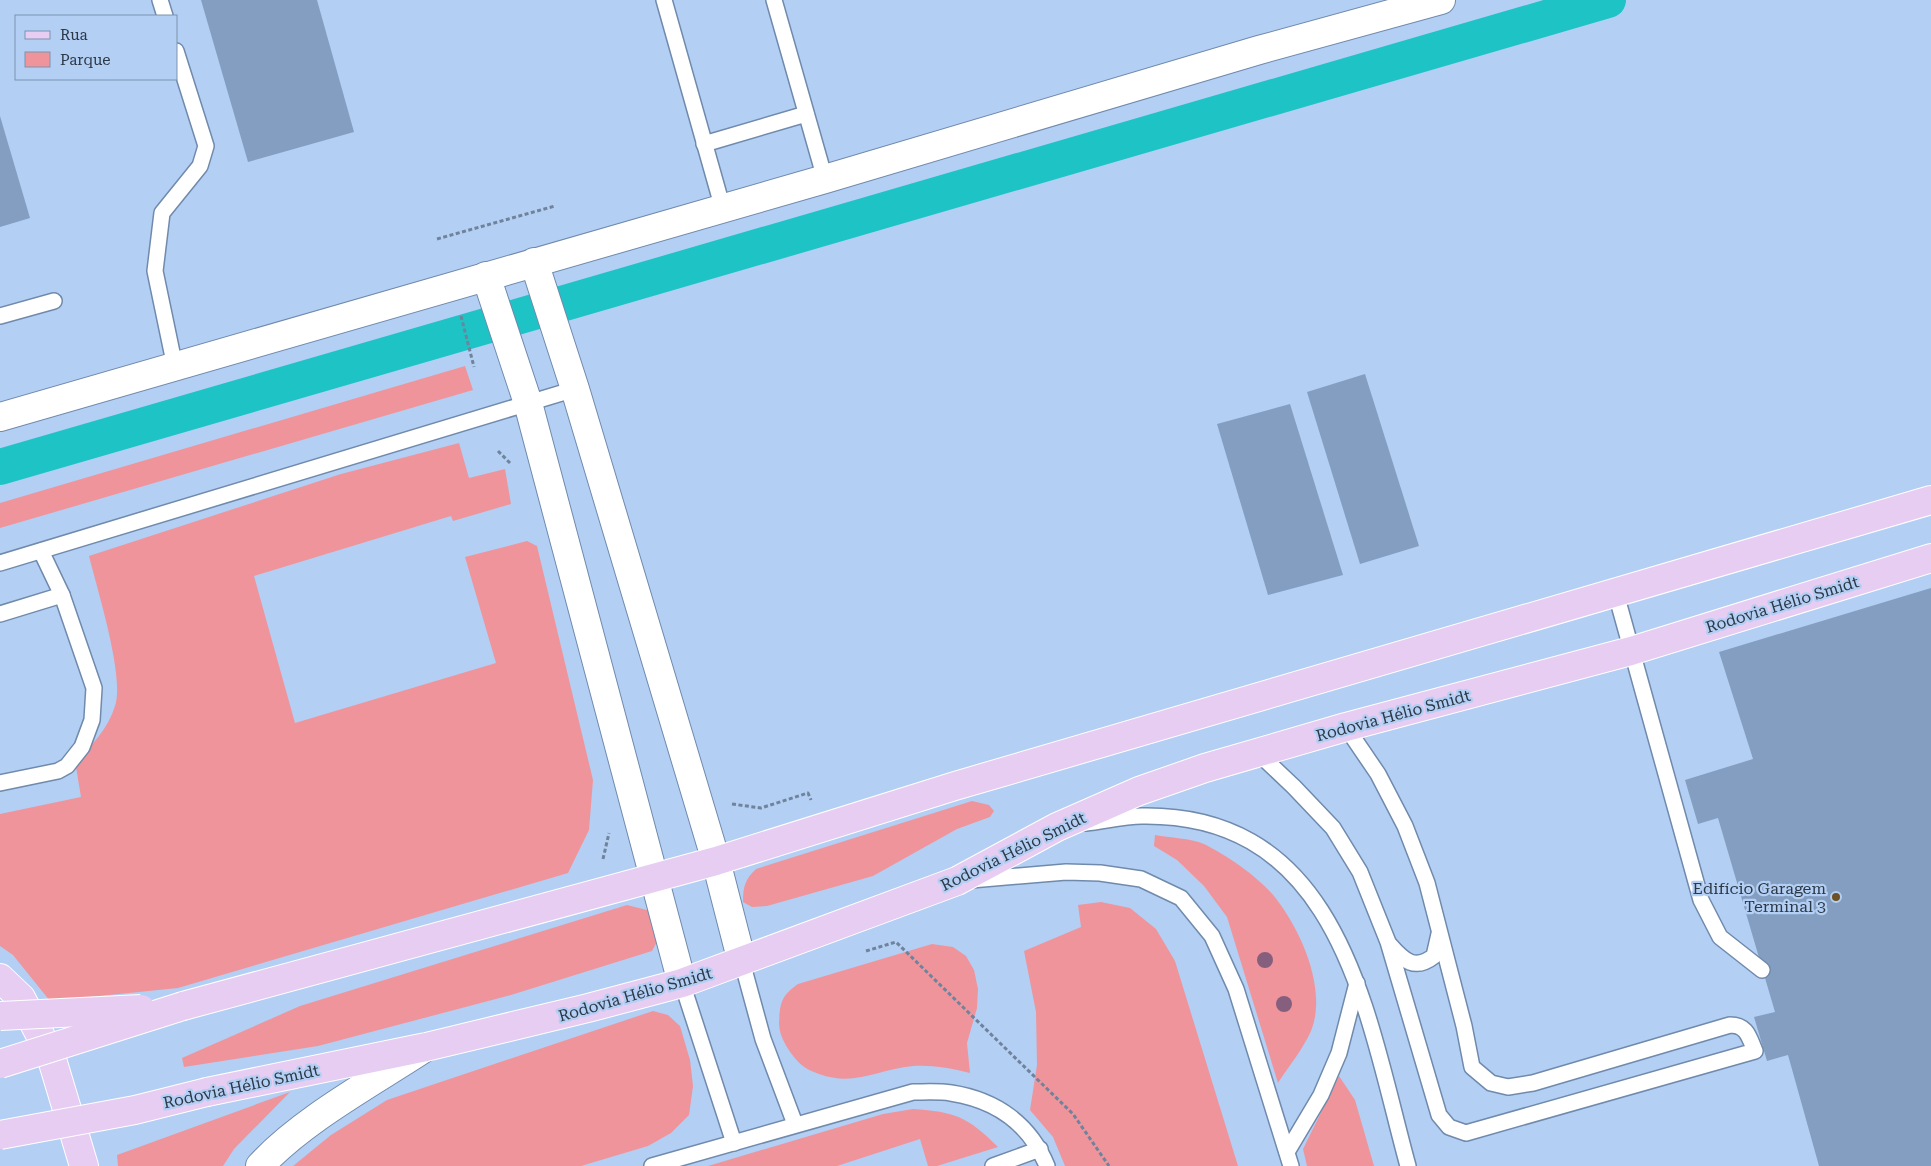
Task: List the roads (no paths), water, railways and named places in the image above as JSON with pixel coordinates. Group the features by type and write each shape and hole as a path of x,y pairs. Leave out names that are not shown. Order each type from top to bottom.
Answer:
{"main road":[{"path":"0,1064 183,1006 716,861 822,826 1931,500"},
{"name":"Rodovia Hélio Smidt","path":"0,1135 135,1110 207,1092 426,1047 588,1008 682,982 742,962 957,881 1057,827 1139,791 1257,752 1631,651 1931,558"},
{"path":"0,978 21,998 51,1056 84,1166"},
{"path":"0,1016 183,1006"}],"street":[{"path":"0,417 723,209 1250,53 1441,0"},
{"path":"534,262 575,389 716,861 742,962"},
{"path":"486,276 528,403 682,982"},
{"path":"260,1166 273,1152 317,1118 426,1047"}],"lane":[{"path":"160,0 165,15"},
{"path":"664,0 723,209"},
{"path":"774,0 825,179"},
{"path":"175,367 155,271 162,213 200,166 206,146 178,56"},
{"path":"704,144 806,114"},
{"path":"0,316 54,301"},
{"path":"0,564 575,389"},
{"path":"0,783 58,771 67,766 82,747 92,720 94,688 62,595 41,551"},
{"path":"1616,594 1701,900 1720,937 1762,970"},
{"path":"0,614 62,595"},
{"path":"1257,752 1294,787 1332,828 1360,872 1388,942 1439,1115 1449,1127 1466,1133 1754,1051 1746,1030 1739,1025 1730,1025 1533,1083 1508,1087 1491,1083 1472,1067 1427,883 1404,826 1378,774 1346,727"},
{"path":"1057,827 1141,816 1180,818 1221,828 1266,850 1308,889 1330,924 1358,981 1408,1166"},
{"path":"957,881 1066,872 1100,873 1141,879 1181,898 1212,936 1236,989 1289,1159"},
{"path":"1388,942 1400,956 1411,964 1426,963 1434,956 1440,930"},
{"path":"742,962 763,1040 795,1124"},
{"path":"1289,1159 1322,1095 1335,1062 1358,981"},
{"path":"682,982 734,1143"},
{"path":"652,1166 913,1092 951,1092 988,1103 1017,1119 1040,1149 1047,1166"},
{"path":"993,1166 1040,1149"}],"waterway":[{"path":"0,467 1608,0"}],"place":[{"name":"Edifício Garagem Terminal 3","path":"1836,897"}]}
